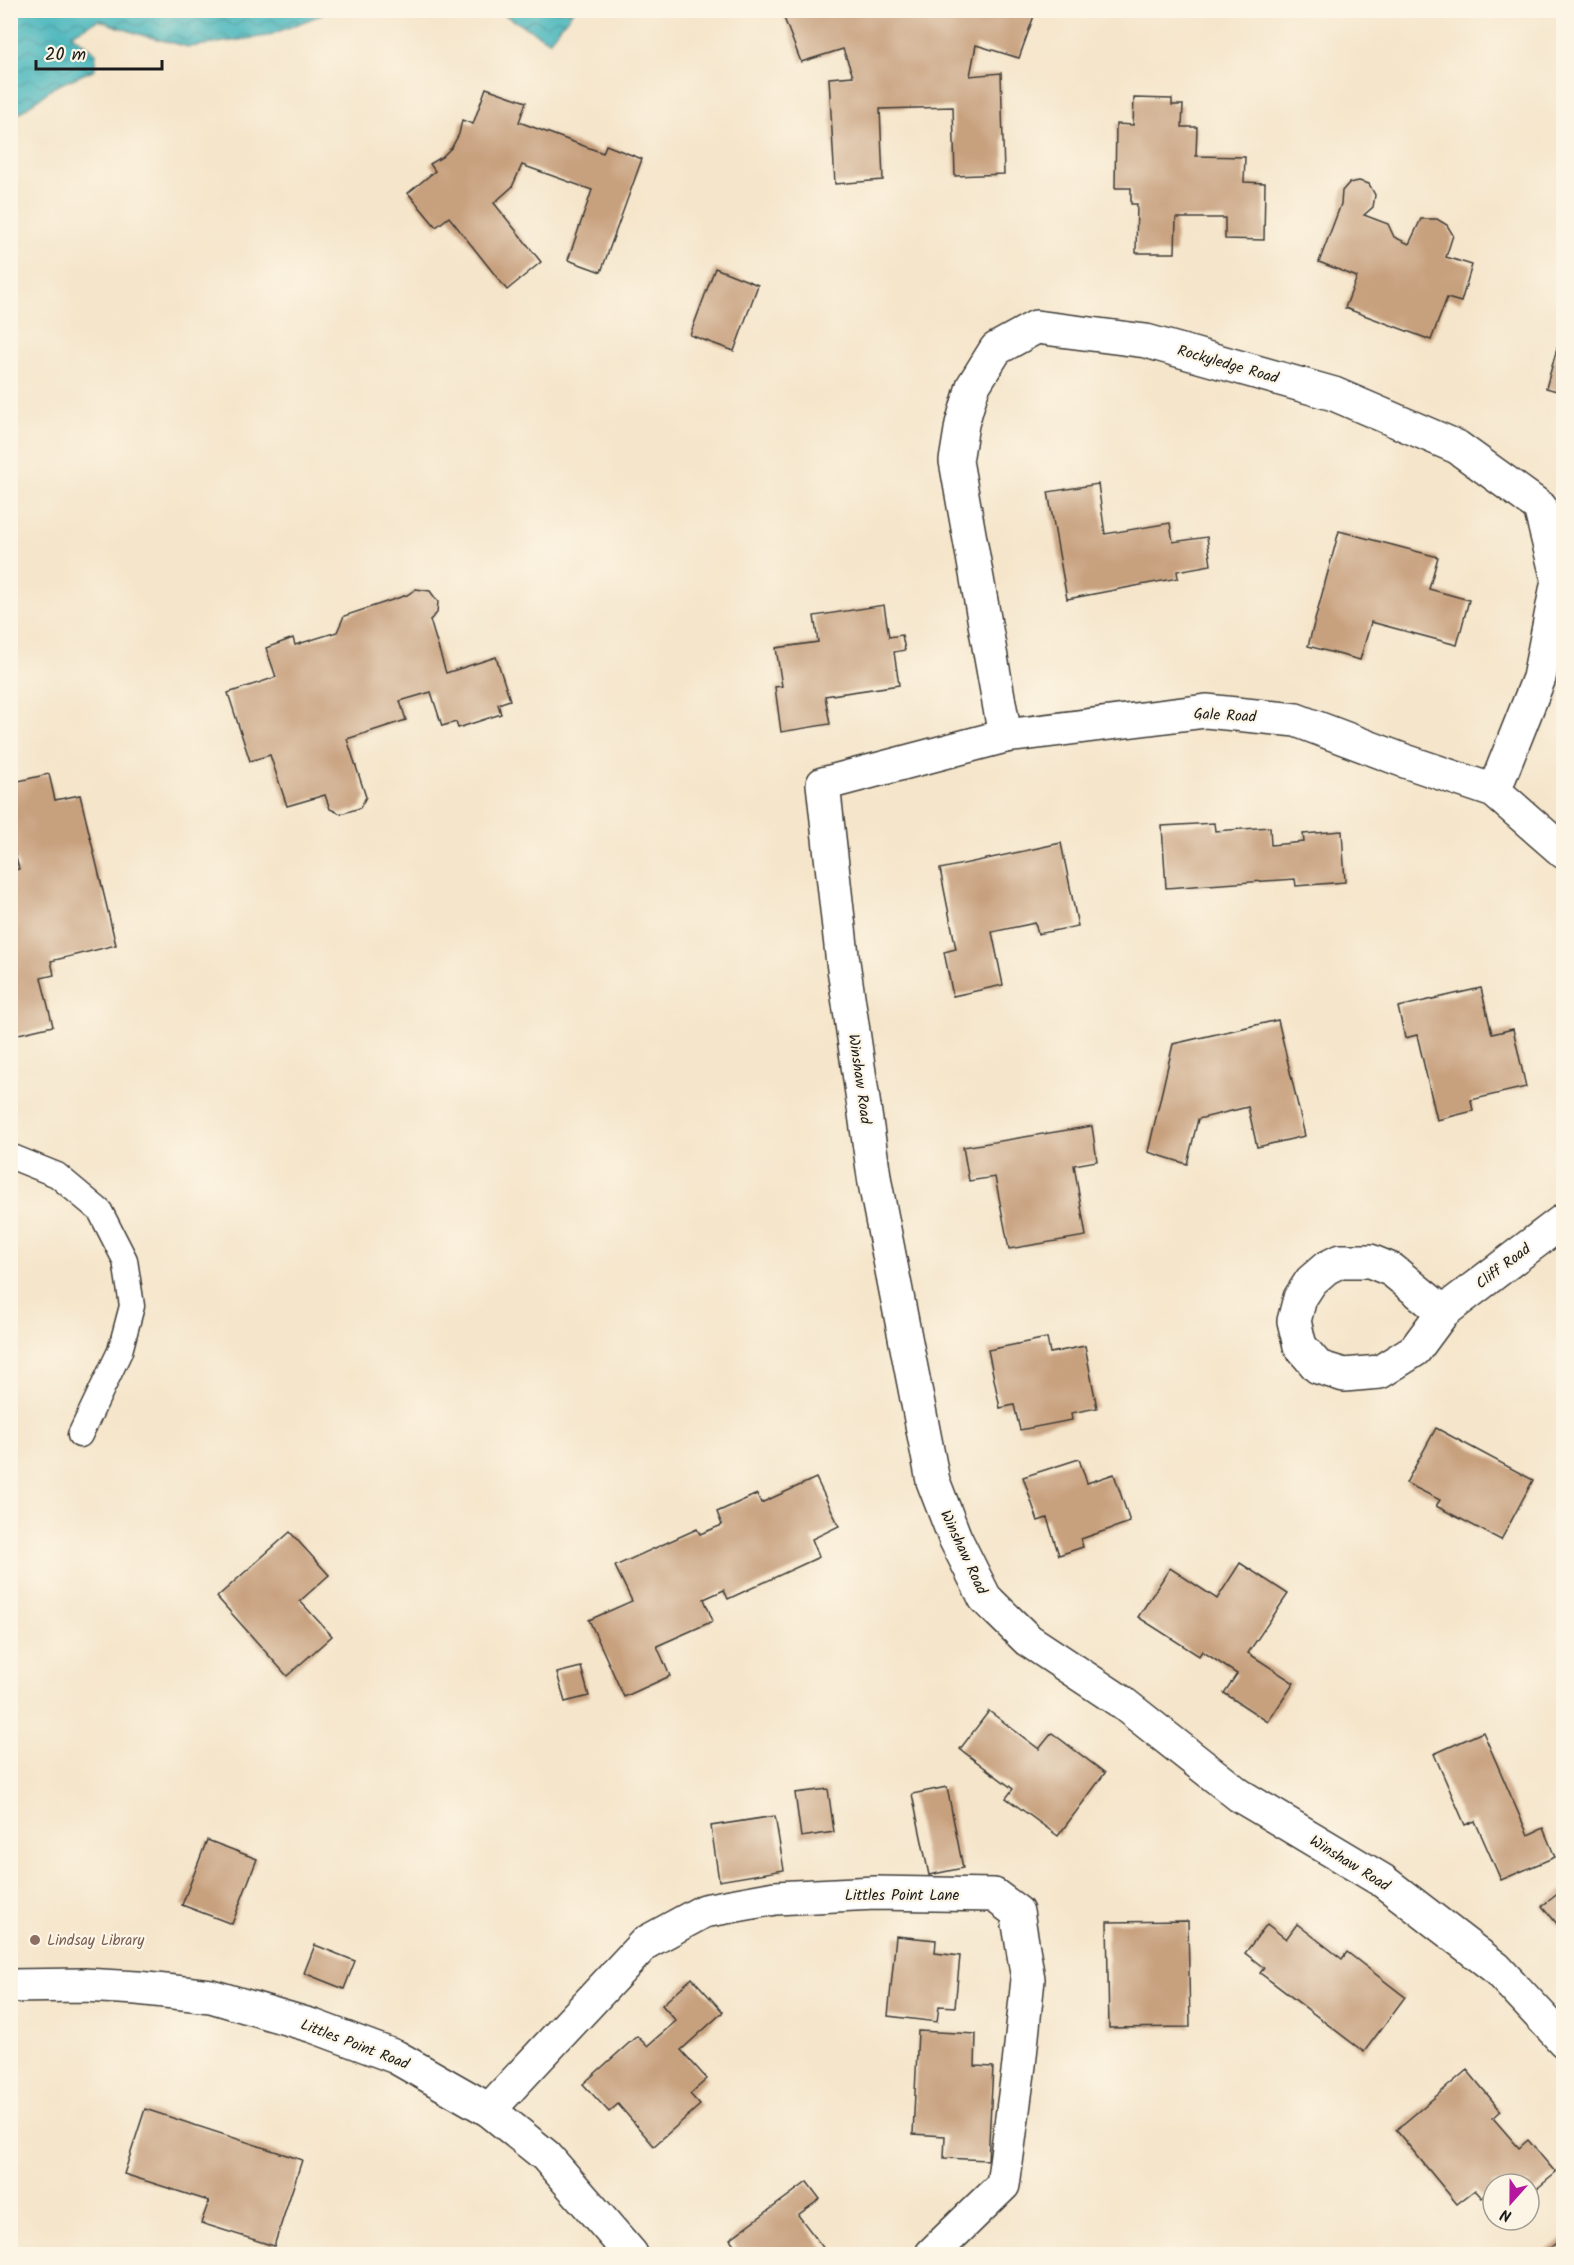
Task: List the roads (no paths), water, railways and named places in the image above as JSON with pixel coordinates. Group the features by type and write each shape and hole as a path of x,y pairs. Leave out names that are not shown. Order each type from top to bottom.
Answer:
{"street":[{"name":"Rockyledge Road","path":"1005,736 956,461 962,424 973,386 996,349 1036,327 1146,341 1334,394 1457,447 1540,507 1558,580 1539,678 1494,791"},
{"name":"Gale Road","path":"823,784 1005,736 1206,711 1296,720 1405,762 1494,791 1563,852"},
{"name":"Winshaw Road","path":"823,784 842,955 874,1171 933,1481 955,1538 985,1598 1028,1640 1120,1701 1239,1795 1383,1881 1496,1968 1563,2041"},
{"name":"Cliff Road","path":"1443,1312 1563,1220"},
{"name":"Littles Point Lane","path":"489,2110 645,1943 704,1911 775,1898 875,1893 994,1895 1017,1912 1028,1979 1003,2185 932,2254"},
{"name":"Littles Point Road","path":"10,1986 84,1985 211,1996 313,2026 396,2057 489,2110 546,2156 631,2254"}],"lane":[{"path":"10,1156 57,1175 100,1211 125,1260 132,1306 120,1351 80,1435"}],"water":[{"path":"11,10 331,11 267,36 189,47 145,36 98,20 71,34 96,53 95,69 54,87 14,117 11,126"},
{"path":"498,11 573,11 549,41"}],"place":[{"name":"Lindsay Library","path":"35,1940"}]}
